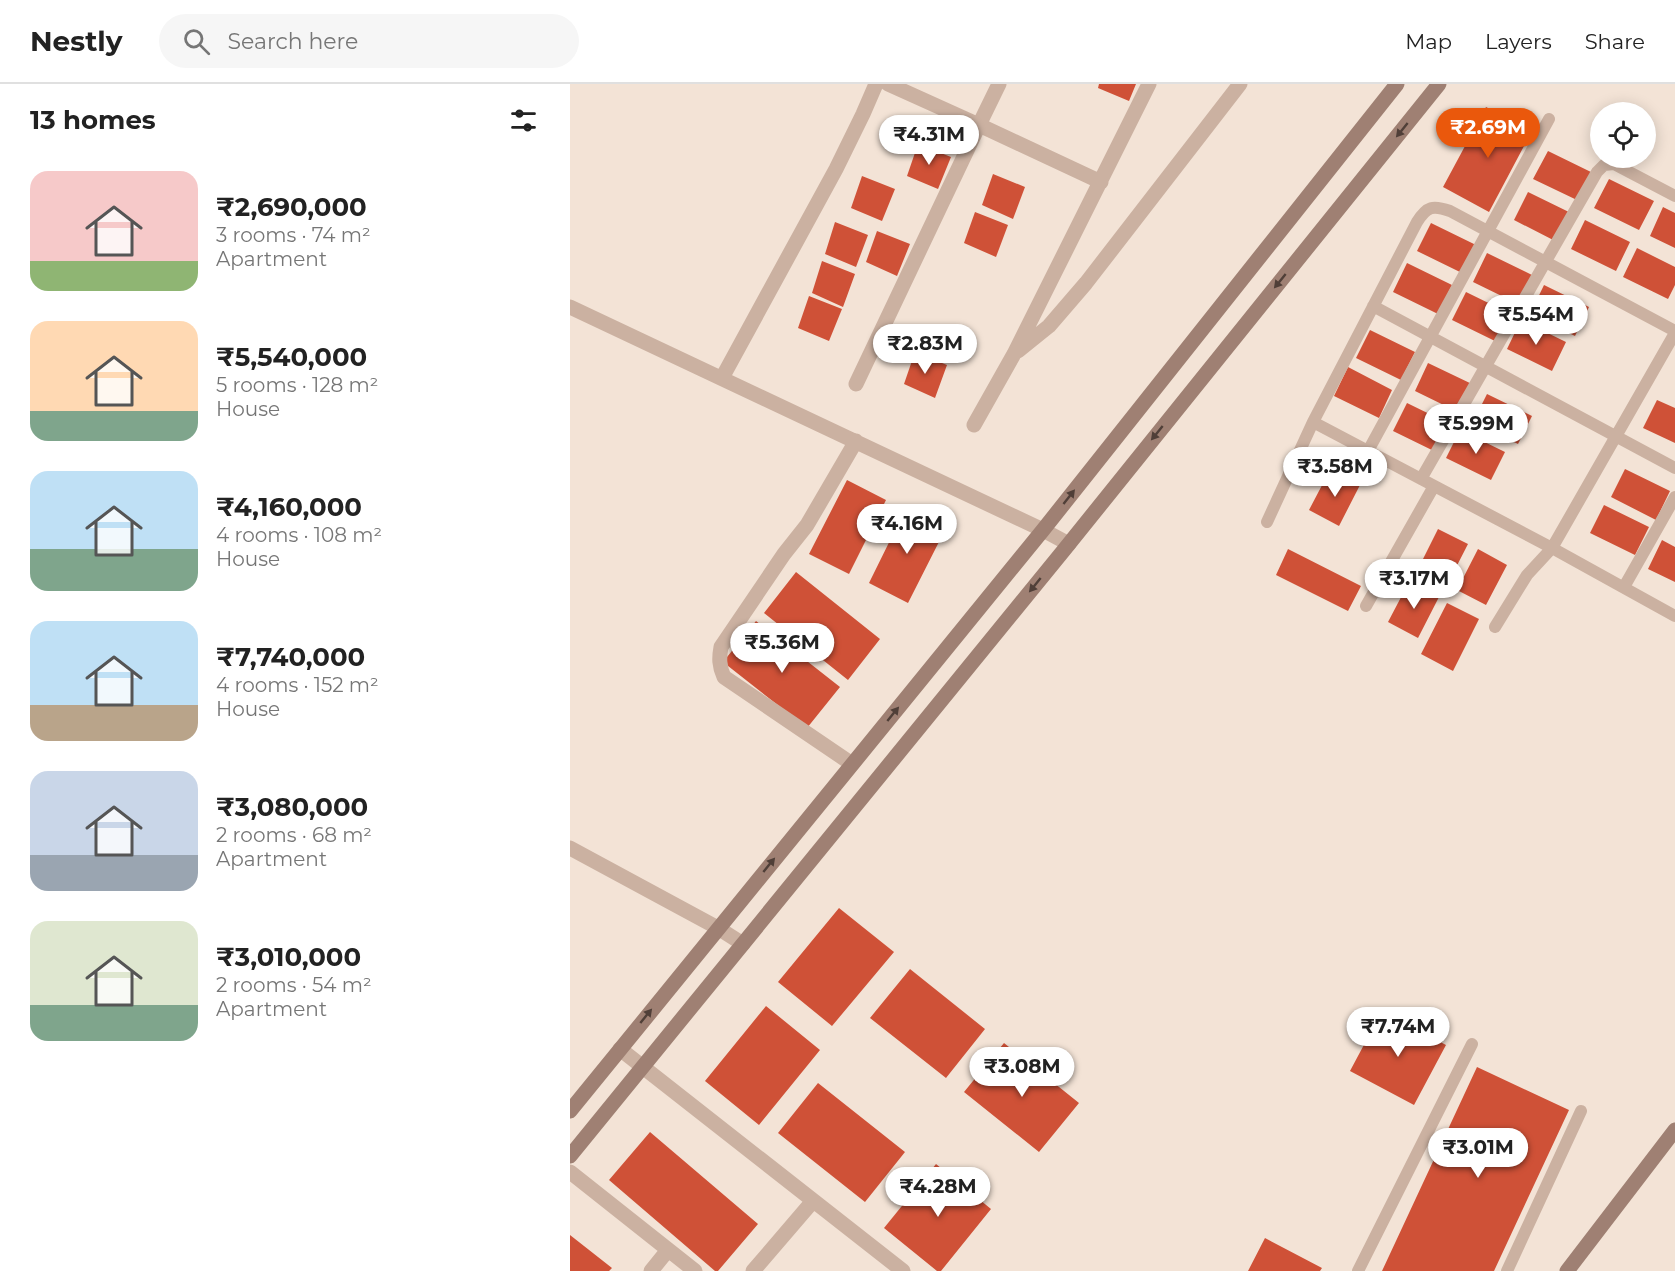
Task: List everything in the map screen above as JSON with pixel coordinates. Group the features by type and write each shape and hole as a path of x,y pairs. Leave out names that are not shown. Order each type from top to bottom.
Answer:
{"street":[{"path":"722,378 836,169 876,84"},
{"path":"888,84 1101,182"},
{"path":"856,384 999,84"},
{"path":"974,425 1014,354 1149,84"},
{"path":"1014,354 1048,326 1086,283 1240,84"},
{"path":"570,1111 1043,530 1397,84"},
{"path":"570,1156 1069,544 1439,84"},
{"path":"570,307 1069,544"},
{"path":"852,764 724,677 719,657 721,647 784,554 807,525 856,441"},
{"path":"570,848 718,928 743,944"},
{"path":"620,1050 903,1271"},
{"path":"1567,1271 1675,1130"},
{"path":"570,1172 695,1271"},
{"path":"753,1271 813,1201"},
{"path":"651,1271 668,1250"}],"lane":[{"path":"1368,451 1549,119"},
{"path":"1421,479 1597,172 1604,165 1614,164 1675,196"},
{"path":"1267,522 1313,422 1417,222 1422,214 1436,206 1450,211 1675,332 1552,548 1527,575 1495,627"},
{"path":"1373,306 1675,468"},
{"path":"1313,422 1552,548 1675,616"},
{"path":"1366,606 1434,486"},
{"path":"1624,587 1675,497"},
{"path":"1358,1271 1472,1044"},
{"path":"1507,1271 1581,1111"}],"building":[{"path":"1099,84 1136,84 1129,101 1098,88"},
{"path":"1486,107 1532,131 1489,212 1443,187"},
{"path":"918,144 951,157 938,189 907,176"},
{"path":"1548,151 1593,173 1579,201 1533,179"},
{"path":"993,174 1025,187 1013,219 982,205"},
{"path":"862,176 895,189 882,221 851,208"},
{"path":"1609,179 1654,201 1639,230 1594,208"},
{"path":"1528,192 1573,214 1559,243 1514,220"},
{"path":"1663,207 1675,213 1675,248 1650,236"},
{"path":"975,212 1008,225 996,257 964,243"},
{"path":"1585,220 1630,242 1616,271 1571,249"},
{"path":"835,222 868,235 856,267 825,254"},
{"path":"1431,223 1476,245 1462,273 1417,251"},
{"path":"877,231 910,244 897,276 866,262"},
{"path":"1637,248 1675,267 1675,285 1668,299 1623,277"},
{"path":"1487,253 1532,275 1518,304 1473,282"},
{"path":"822,261 855,274 843,307 812,293"},
{"path":"1407,263 1452,285 1438,314 1393,292"},
{"path":"1544,285 1589,307 1575,336 1530,314"},
{"path":"1466,292 1511,314 1497,342 1452,320"},
{"path":"809,296 842,309 829,341 798,328"},
{"path":"1521,320 1566,342 1552,371 1507,349"},
{"path":"1370,330 1415,352 1401,380 1356,358"},
{"path":"915,352 947,365 935,398 904,384"},
{"path":"1428,363 1474,385 1460,413 1415,391"},
{"path":"1348,367 1392,390 1379,418 1334,396"},
{"path":"1487,394 1532,416 1518,444 1473,422"},
{"path":"1657,400 1675,408 1675,443 1643,428"},
{"path":"1407,403 1452,425 1438,453 1393,431"},
{"path":"1460,430 1505,452 1491,480 1446,458"},
{"path":"1625,469 1670,491 1656,520 1611,497"},
{"path":"1330,470 1360,485 1339,526 1309,510"},
{"path":"847,480 886,500 849,574 809,554"},
{"path":"1604,505 1649,527 1635,555 1590,533"},
{"path":"906,508 946,528 908,603 869,583"},
{"path":"1438,529 1468,544 1447,585 1418,569"},
{"path":"1662,540 1675,547 1675,582 1648,569"},
{"path":"1288,549 1361,586 1348,611 1276,575"},
{"path":"1478,549 1507,565 1486,605 1457,590"},
{"path":"796,572 880,639 848,680 764,613"},
{"path":"1409,582 1439,597 1418,638 1388,622"},
{"path":"1447,603 1479,619 1453,671 1421,654"},
{"path":"756,621 840,687 807,728 723,662"},
{"path":"839,908 894,952 832,1026 778,982"},
{"path":"910,969 985,1029 946,1078 870,1018"},
{"path":"766,1006 820,1050 759,1125 705,1081"},
{"path":"1382,1011 1446,1045 1414,1105 1350,1071"},
{"path":"1004,1043 1079,1103 1039,1152 964,1092"},
{"path":"1477,1067 1569,1110 1494,1271 1382,1271"},
{"path":"818,1083 905,1152 865,1202 778,1133"},
{"path":"650,1132 758,1224 718,1271 715,1271 609,1180"},
{"path":"936,1164 991,1209 941,1271 937,1271 884,1228"},
{"path":"570,1235 612,1268 609,1271 570,1271"},
{"path":"1265,1238 1322,1268 1320,1271 1248,1271"}]}
